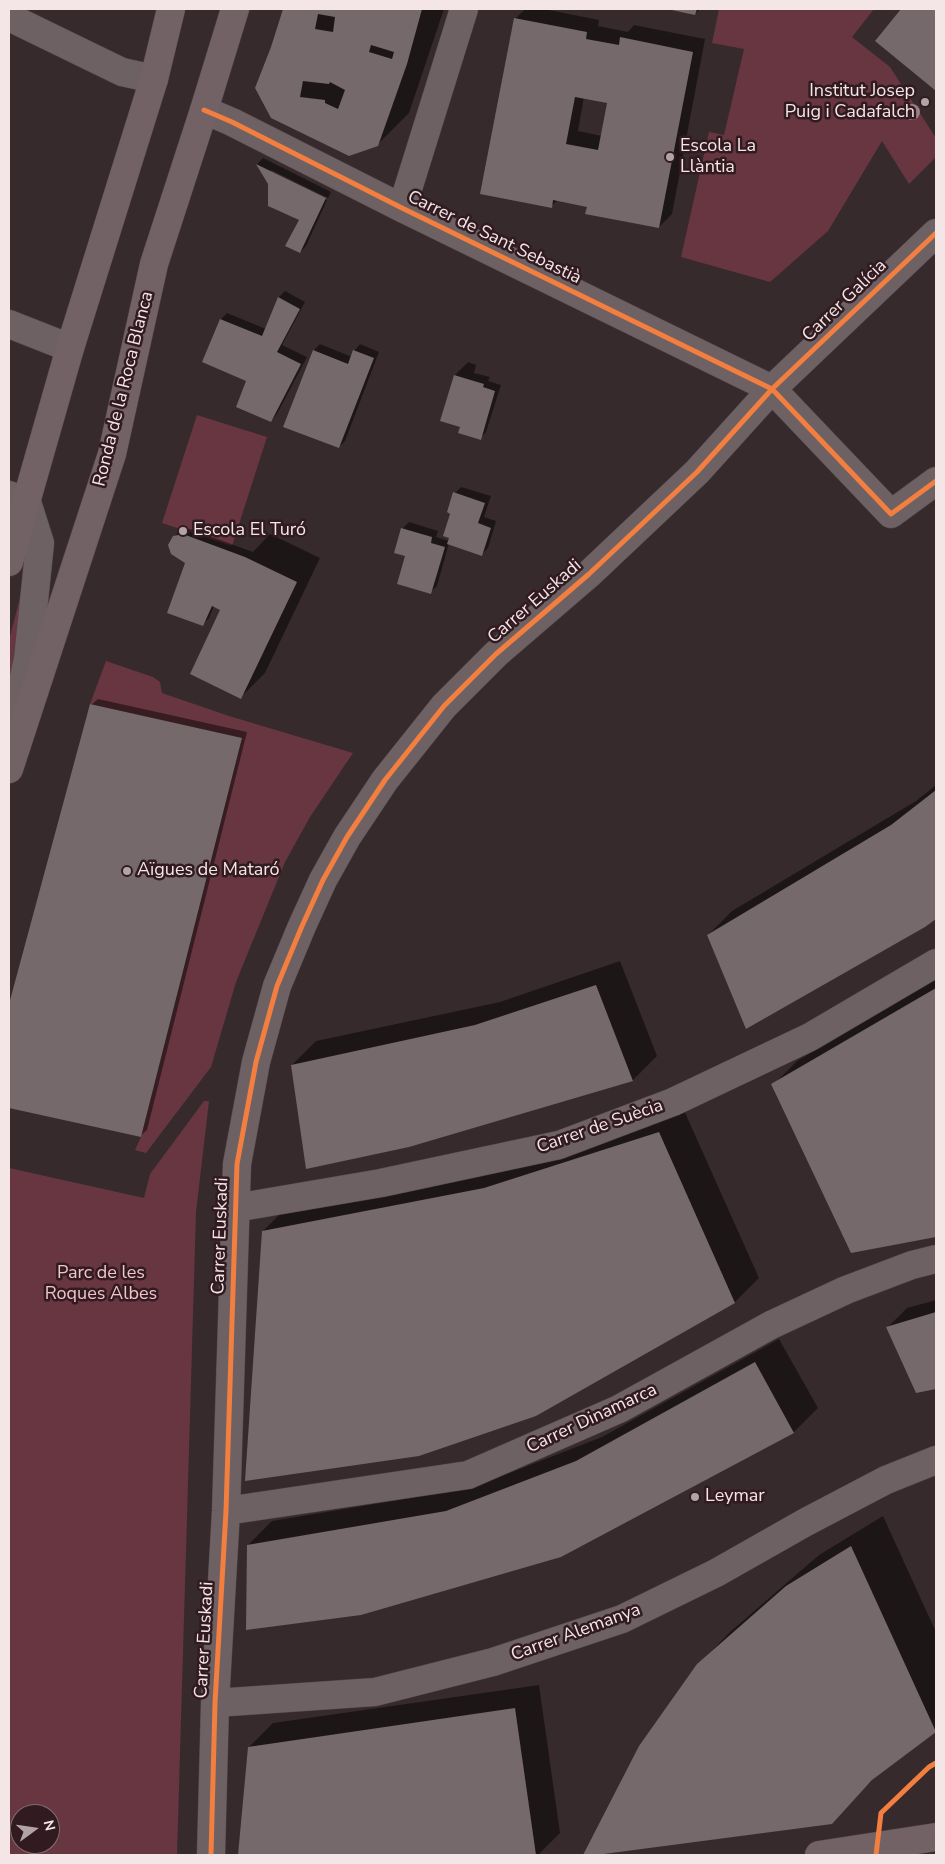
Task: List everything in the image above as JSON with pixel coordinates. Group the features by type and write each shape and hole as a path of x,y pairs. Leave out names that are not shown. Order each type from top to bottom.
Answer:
{"street":[{"path":"9,562 18,498 70,348 154,79 171,9"},
{"name":"Ronda de la Roca Blanca","path":"9,769 112,454 154,264 235,9"},
{"path":"402,208 464,9"},
{"path":"9,17 122,72 154,79"},
{"name":"Carrer de Sant Sebastià","path":"204,110 232,122 402,208 772,389"},
{"name":"Carrer Galícia","path":"772,389 936,233"},
{"path":"9,324 70,348"},
{"path":"772,389 891,514 936,481"},
{"name":"Carrer Euskadi","path":"211,1855 215,1703 226,1511 237,1164 256,1062 277,986 323,880 348,837 385,780 444,706 496,654 589,574 698,472 772,389"},
{"path":"9,752 28,659 40,543 18,498"},
{"name":"Carrer de Suècia","path":"235,1208 381,1182 560,1145 673,1102 810,1037 936,963"},
{"name":"Carrer Dinamarca","path":"226,1511 468,1475 619,1409 771,1325 838,1294 912,1265 936,1259"},
{"name":"Carrer Alemanya","path":"215,1703 375,1692 493,1662 613,1622 716,1573 806,1522 886,1480 936,1460"},
{"path":"819,1855 936,1837"}],"green space":[{"path":"719,9 874,9 852,37 890,67 936,138 936,157 909,184 882,141 828,231 770,282 681,257 709,132 724,135 744,49 712,43"},
{"path":"197,415 267,437 232,546 162,523"},
{"path":"27,571 9,738 9,640"},
{"path":"106,661 153,677 160,682 162,693 229,716 353,753 310,817 285,862 236,982 211,1067 146,1153 135,1150 141,1137 242,739 90,704"},
{"name":"Parc de les Roques Albes","path":"204,1101 209,1101 196,1212 177,1855 9,1855 9,1168 144,1198 150,1174"}],"building":[{"path":"283,9 422,9 407,64 378,146 349,156 271,118 255,88","holes":["318,14 335,17 333,32 315,29","371,45 394,52 392,59 369,52","303,81 329,84 330,82 345,90 338,109 325,103 325,100 300,97"]},
{"path":"667,9 697,9 695,15"},
{"path":"901,9 936,9 936,91 875,41"},
{"path":"514,18 587,32 586,39 619,45 620,37 693,52 659,228 585,214 587,207 553,200 552,208 480,194","holes":["575,97 607,103 598,150 566,144"]},
{"path":"256,164 326,198 300,253 285,246 299,220 268,206 268,184"},
{"path":"278,297 300,309 277,352 301,364 271,422 236,407 246,381 202,362 220,319 262,336"},
{"path":"313,350 348,364 353,350 374,358 339,448 283,427"},
{"path":"454,375 484,384 483,387 495,391 481,440 458,433 460,427 440,421"},
{"path":"453,492 485,503 478,523 491,528 482,556 447,544 449,538 443,536 450,514 447,512"},
{"path":"401,528 432,537 431,543 445,547 431,594 397,584 405,556 394,553"},
{"path":"183,534 245,557 297,582 241,699 190,674 220,610 212,606 203,626 167,613 185,563 171,554 168,545 173,536"},
{"name":"Aïgues de Mataró","path":"90,704 242,738 141,1137 9,1108 9,1004"},
{"path":"936,790 936,919 746,1029 707,935 891,825"},
{"path":"596,985 633,1081 409,1147 306,1169 291,1065 475,1025"},
{"path":"936,988 936,1237 851,1253 771,1084"},
{"path":"659,1132 735,1303 536,1416 419,1456 245,1481 262,1231 484,1188"},
{"path":"936,1312 936,1389 916,1393 886,1327"},
{"path":"755,1362 794,1433 561,1557 361,1615 246,1630 247,1545 446,1511 576,1461"},
{"path":"851,1546 936,1732 872,1780 832,1824 596,1855 583,1855 639,1746 697,1664 786,1586"},
{"path":"515,1708 536,1855 238,1855 248,1747"}],"cycle path":[{"path":"204,110 232,122 402,208 772,389 891,514 936,481"},
{"path":"211,1855 215,1703 226,1511 237,1164 256,1062 277,986 302,926 323,880 347,837 385,780 444,706 496,654 589,574 697,472 772,389 936,233"},
{"path":"876,1855 881,1813 929,1767 936,1763"}],"place":[{"name":"Institut Josep Puig i Cadafalch","path":"925,102"},
{"name":"Escola La Llàntia","path":"670,157"},
{"name":"Escola El Turó","path":"183,531"},
{"name":"Aïgues de Mataró","path":"127,871"},
{"name":"Leymar","path":"695,1497"}]}
